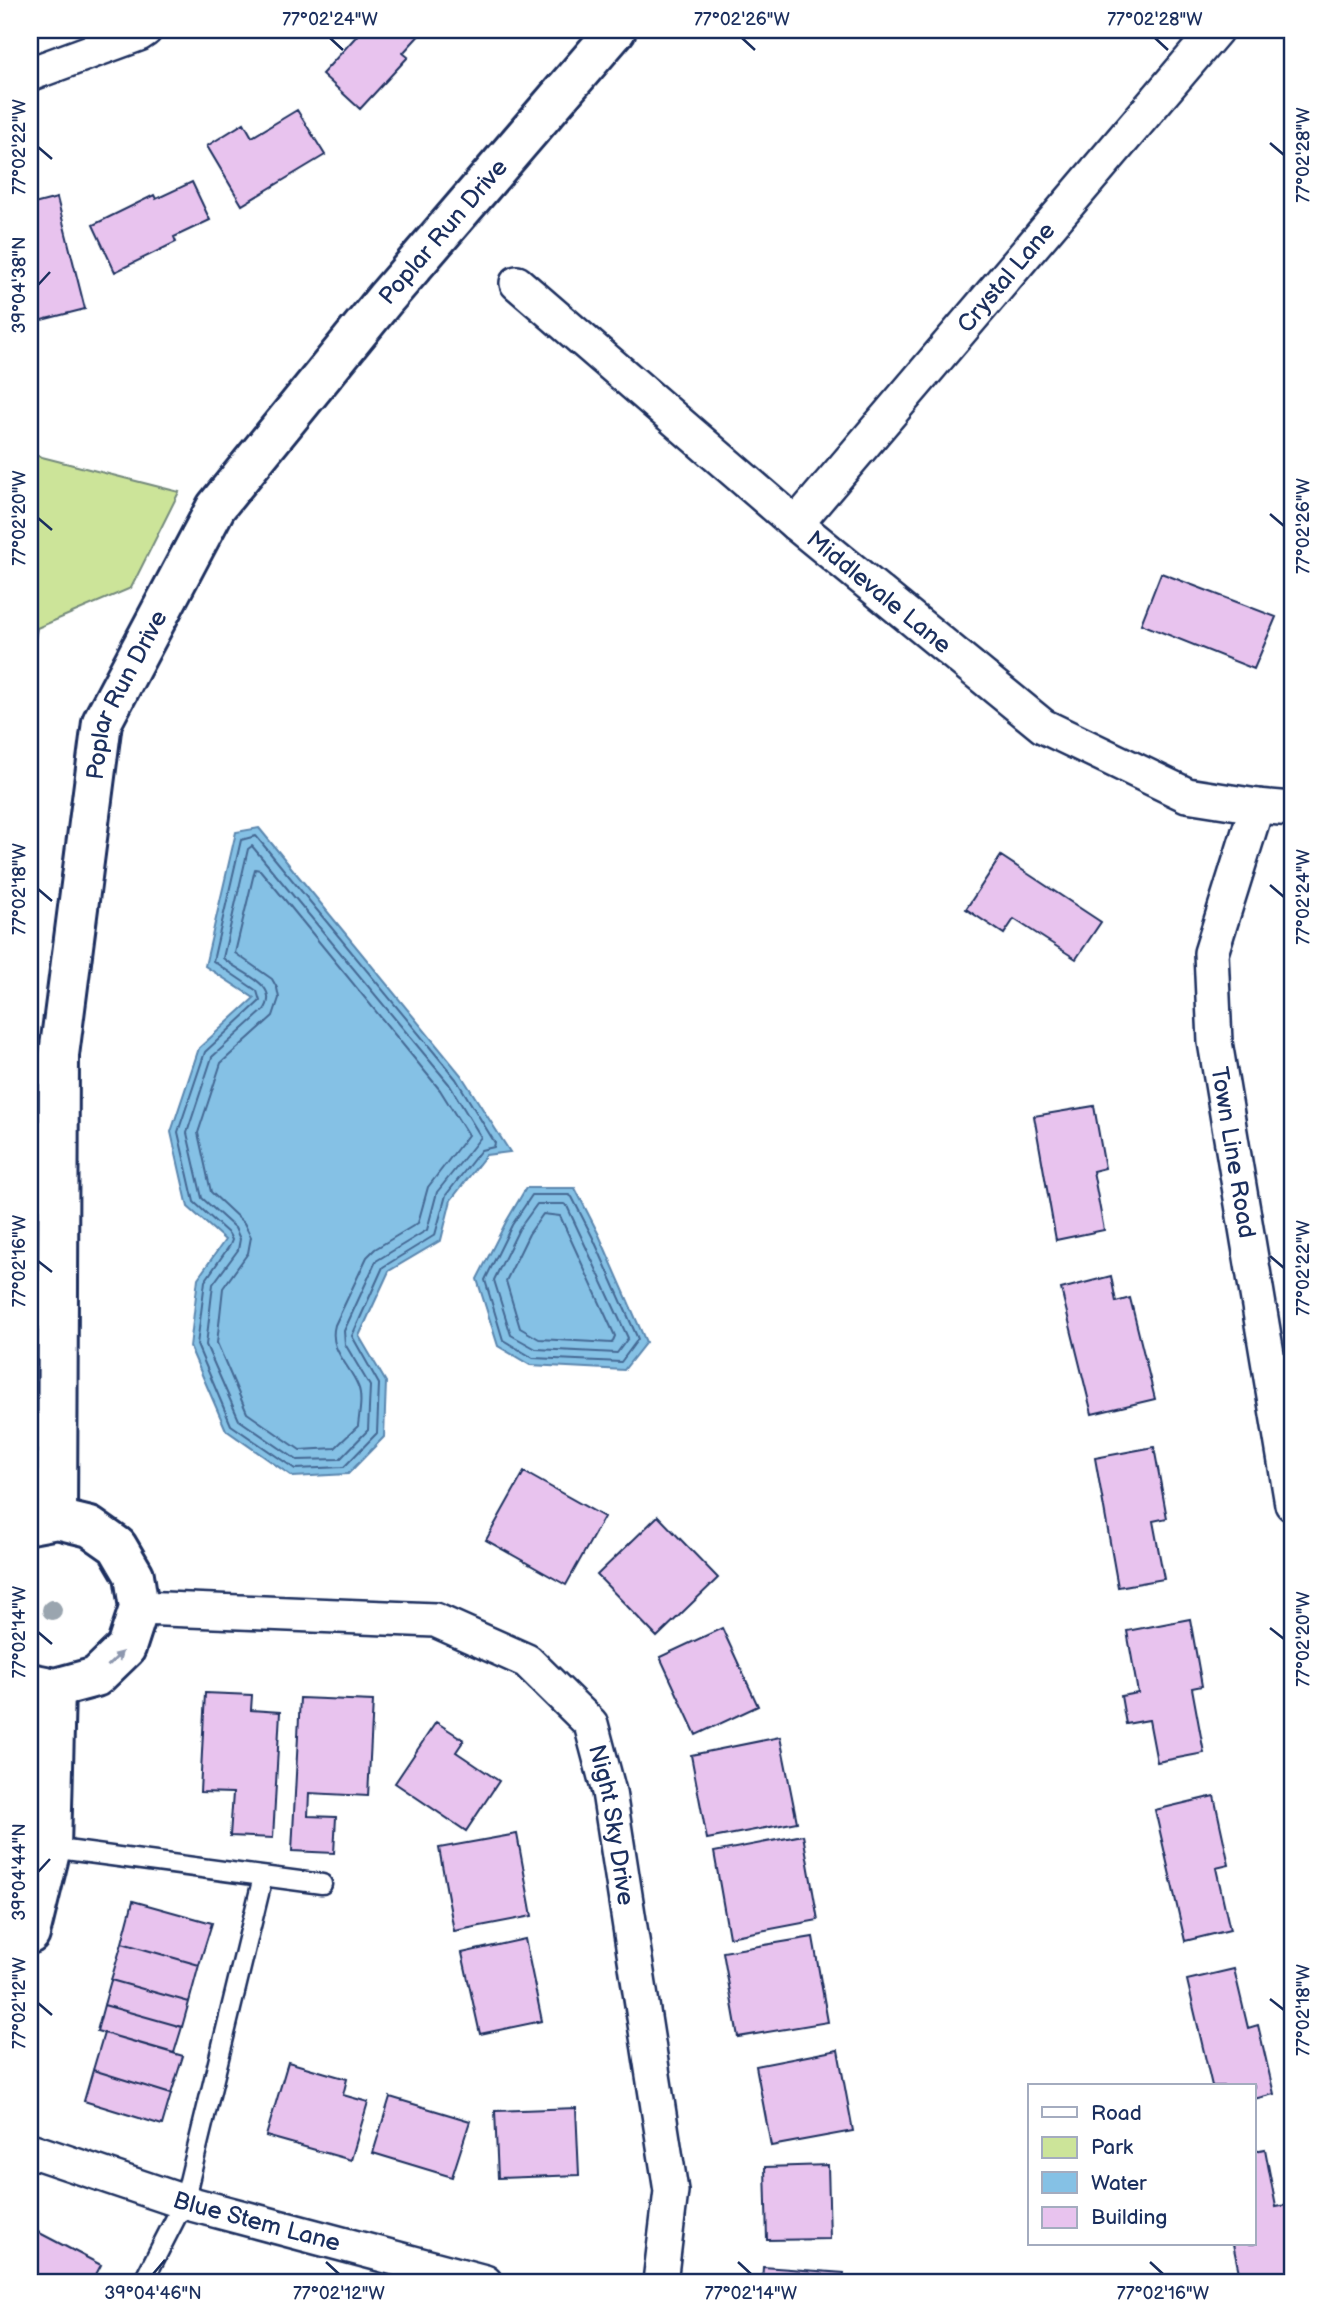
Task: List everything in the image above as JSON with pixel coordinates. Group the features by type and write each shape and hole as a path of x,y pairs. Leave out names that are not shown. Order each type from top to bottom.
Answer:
{"street":[{"path":"30,74 145,30"},
{"name":"Poplar Run Drive","path":"43,1521 60,1055 102,722 216,507 385,299 615,30"},
{"name":"Crystal Lane","path":"796,524 1216,30"},
{"name":"Middlevale Lane","path":"517,283 796,524 1043,726 1187,795 1292,809"},
{"name":"Town Line Road","path":"1257,806 1211,953 1215,1042 1292,1504"},
{"path":"30,1934 51,1848 42,1686 96,1677 126,1648 138,1608 134,1575 117,1546 90,1527 43,1521"},
{"name":"Night Sky Drive","path":"138,1608 435,1620 527,1661 591,1724 609,1792 671,2190 660,2282"},
{"name":"Blue Stem Lane","path":"30,2150 184,2202 485,2282"}],"lane":[{"path":"51,1848 322,1884"},
{"path":"143,2282 184,2202 263,1877"}],"green space":[{"path":"30,454 179,492 131,588 37,628 30,666"}],"water":[{"path":"259,828 461,1075 510,1152 486,1155 451,1200 441,1240 389,1271 359,1336 386,1382 384,1437 348,1474 293,1477 226,1430 190,1347 198,1278 225,1240 188,1207 171,1132 199,1048 254,998 205,966 236,832"},
{"path":"526,1188 575,1188 599,1235 646,1342 624,1370 530,1365 498,1346 477,1279"}],"building":[{"path":"362,30 424,30 403,53 408,57 360,109 322,74"},
{"path":"297,110 325,155 242,205 207,146 244,123 252,137"},
{"path":"192,182 210,220 174,237 176,242 115,272 93,225 154,195 156,199"},
{"path":"57,198 85,309 30,323 30,205"},
{"path":"1161,573 1276,617 1254,669 1141,624"},
{"path":"1001,856 1101,922 1076,959 1014,919 1004,934 966,909"},
{"path":"1094,1106 1105,1168 1093,1171 1104,1230 1056,1240 1034,1116"},
{"path":"1111,1276 1116,1302 1130,1298 1155,1399 1092,1414 1061,1289"},
{"path":"1154,1447 1167,1518 1153,1521 1164,1579 1118,1587 1095,1458"},
{"path":"524,1472 604,1517 566,1585 486,1540"},
{"path":"658,1516 718,1578 657,1637 597,1575"},
{"path":"1190,1619 1202,1686 1192,1688 1204,1753 1157,1762 1149,1720 1126,1724 1121,1696 1138,1693 1127,1631"},
{"path":"722,1628 758,1706 696,1735 660,1657"},
{"path":"205,1693 252,1695 251,1710 280,1712 273,1838 230,1836 233,1793 200,1792"},
{"path":"300,1698 373,1701 368,1796 309,1793 308,1816 336,1817 334,1853 292,1851"},
{"path":"436,1722 464,1740 456,1752 499,1781 466,1831 395,1783"},
{"path":"780,1737 797,1822 707,1839 691,1755"},
{"path":"1214,1796 1229,1865 1216,1868 1230,1930 1185,1941 1155,1810"},
{"path":"517,1834 532,1916 454,1931 439,1848"},
{"path":"803,1835 818,1920 729,1937 714,1852"},
{"path":"133,1901 212,1923 199,1965 122,1943"},
{"path":"813,1937 828,2022 738,2037 723,1952"},
{"path":"525,1939 542,2021 480,2034 462,1953"},
{"path":"122,1943 199,1965 189,2002 111,1980"},
{"path":"1234,1969 1248,2028 1258,2025 1274,2094 1256,2098 1256,2084 1212,2084 1187,1980"},
{"path":"111,1980 189,2002 182,2027 104,2005"},
{"path":"104,2005 182,2027 174,2053 97,2031"},
{"path":"104,2033 183,2056 171,2094 93,2070"},
{"path":"838,2050 853,2131 771,2146 756,2066"},
{"path":"288,2062 347,2079 343,2095 368,2102 351,2160 266,2136"},
{"path":"93,2070 171,2094 162,2125 84,2101"},
{"path":"390,2097 470,2121 452,2177 373,2153"},
{"path":"576,2108 579,2175 498,2178 495,2111"},
{"path":"1265,2149 1276,2207 1287,2205 1292,2233 1292,2273 1241,2282 1233,2246 1256,2246 1256,2151"},
{"path":"828,2165 830,2239 767,2240 765,2167"},
{"path":"32,2229 101,2265 92,2282 46,2282 30,2273"},
{"path":"763,2267 844,2273 843,2282 762,2282"}]}
